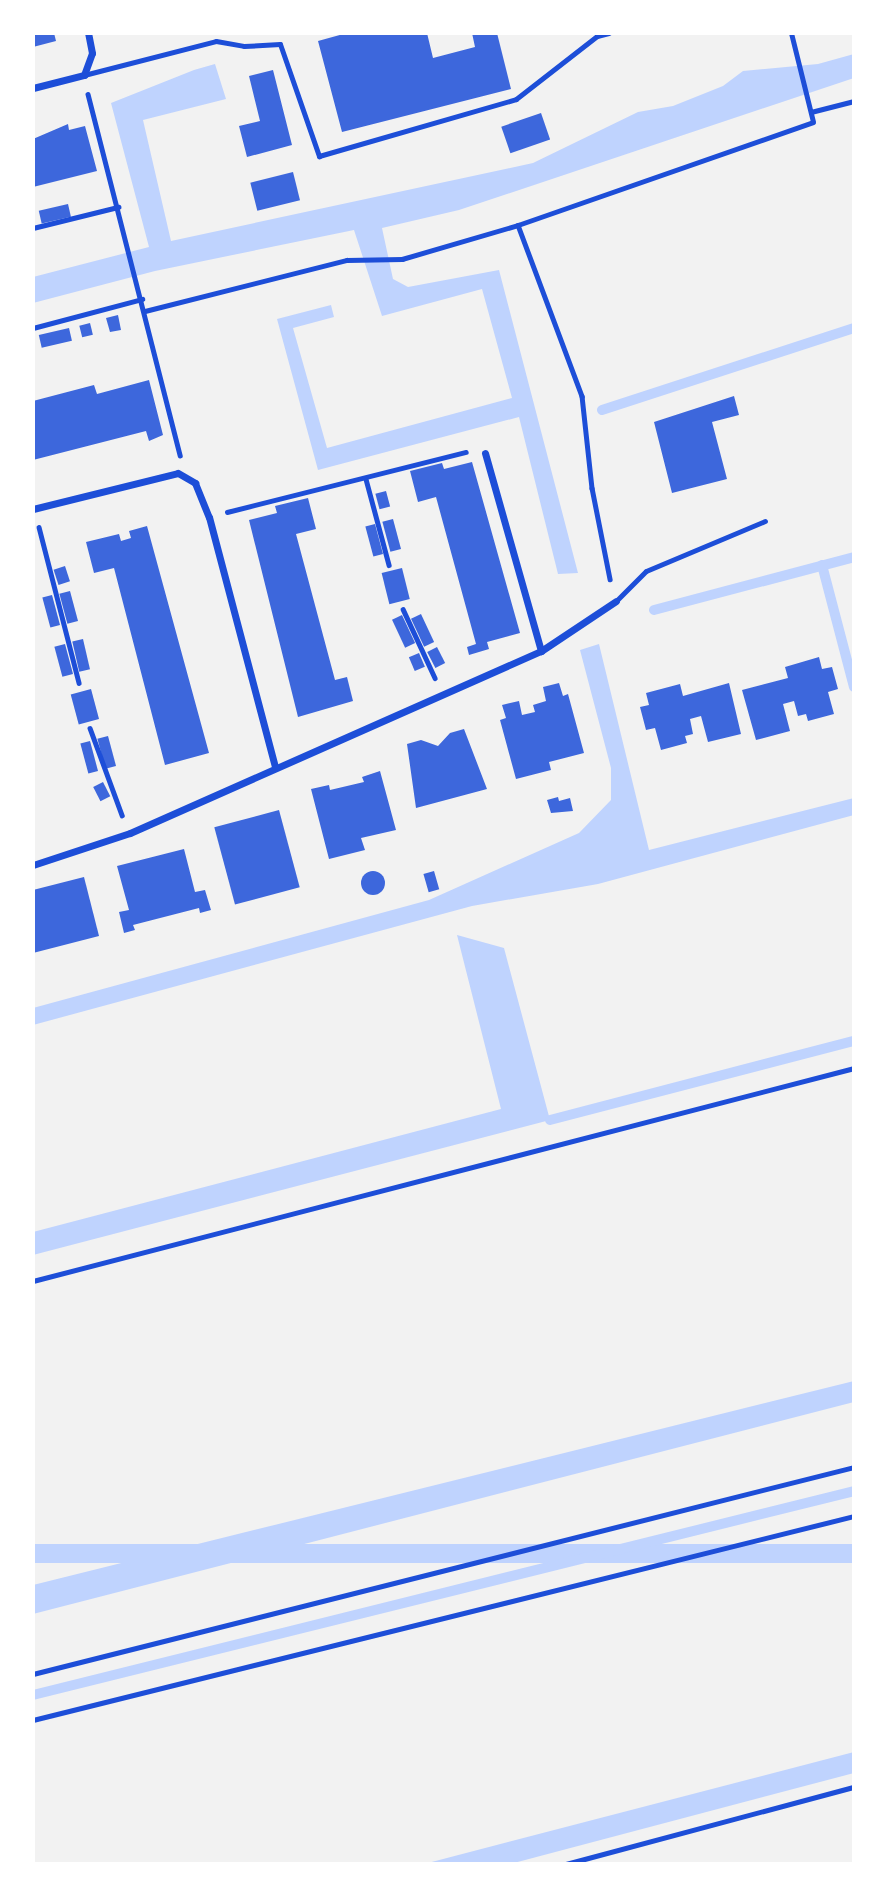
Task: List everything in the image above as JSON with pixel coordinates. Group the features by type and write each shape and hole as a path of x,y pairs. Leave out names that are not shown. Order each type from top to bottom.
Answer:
{"street":[{"path":"33,88 84,75 92,53 88,33"},
{"path":"485,453 541,651"},
{"path":"34,509 178,473 195,483 209,517 275,767"},
{"path":"33,865 130,833 541,651 616,601"}],"lane":[{"path":"84,75 216,41 244,46 280,44 319,156 516,99 597,36 609,33"},
{"path":"616,601 646,571 765,521"}],"path":[{"path":"145,311 347,260 402,259 518,225 813,122 791,33"},
{"path":"84,75 181,457 178,473"},
{"path":"811,112 854,101"},
{"path":"33,228 118,207"},
{"path":"518,225 582,396 592,488 616,601"},
{"path":"33,328 142,299"},
{"path":"209,517 467,452 485,453"},
{"path":"366,479 389,565"},
{"path":"34,509 79,683"},
{"path":"403,609 442,694"},
{"path":"90,728 104,773 130,833"},
{"path":"33,1281 854,1068"},
{"path":"33,1674 854,1467"},
{"path":"33,1720 854,1516"},
{"path":"566,1864 854,1787"}],"water":[{"path":"854,54 854,78 459,210 382,228 393,279 408,287 499,270 578,573 558,574 519,417 318,470 277,319 331,305 334,317 293,328 327,448 512,398 482,289 382,316 354,230 155,271 33,303 33,277 149,247 111,103 194,70 215,64 226,99 143,120 171,241 533,163 638,112 673,106 723,86 743,71 818,64"},
{"path":"599,644 649,850 854,798 854,815 598,884 472,906 33,1025 33,1008 429,900 579,833 611,800 611,768 580,650"},
{"path":"457,935 504,948 550,1120 33,1255 33,1232 501,1109"},
{"path":"854,1381 854,1402 33,1614 33,1585"},
{"path":"33,1544 854,1544 854,1563 33,1563"},
{"path":"854,1752 854,1773 510,1864 424,1864"}],"building":[{"path":"33,33 54,33 56,41 33,47"},
{"path":"347,33 427,33 433,58 475,47 472,33 497,33 511,89 342,132 318,41"},
{"path":"273,70 292,145 247,157 239,126 260,121 249,76"},
{"path":"541,113 550,139 510,153 501,127"},
{"path":"68,124 69,130 85,126 97,171 33,187 33,139"},
{"path":"293,172 300,200 257,211 250,183"},
{"path":"68,204 71,217 42,223 39,211"},
{"path":"118,315 121,330 110,332 106,318"},
{"path":"90,323 93,335 82,337 79,326"},
{"path":"69,328 72,341 42,348 39,335"},
{"path":"149,380 163,435 149,441 146,431 33,460 33,401 94,385 97,394"},
{"path":"734,396 739,415 712,422 727,479 672,493 654,422"},
{"path":"472,462 520,633 487,642 489,649 469,655 467,647 476,644 436,497 418,502 410,471 442,463 444,469"},
{"path":"386,491 390,506 380,509 375,494"},
{"path":"308,498 316,529 296,534 335,680 347,677 353,701 298,717 249,520 277,513 275,506"},
{"path":"393,519 401,549 390,552 382,522"},
{"path":"375,524 383,554 373,557 365,527"},
{"path":"147,526 209,753 165,765 114,568 94,573 86,542 119,534 121,541 131,538 129,531"},
{"path":"65,566 70,581 59,585 54,570"},
{"path":"402,568 410,599 389,604 382,573"},
{"path":"70,591 78,621 67,624 59,594"},
{"path":"52,595 60,625 50,628 42,598"},
{"path":"421,614 434,642 424,647 411,619"},
{"path":"402,615 415,643 405,648 392,620"},
{"path":"83,639 90,669 79,672 72,641"},
{"path":"65,644 73,674 62,677 54,647"},
{"path":"437,647 445,663 435,668 427,652"},
{"path":"419,653 425,667 415,671 409,657"},
{"path":"819,657 822,669 832,667 838,689 828,692 834,714 808,721 806,714 798,716 794,701 783,704 790,731 756,740 742,690 788,678 785,667"},
{"path":"559,683 563,696 568,694 584,753 549,762 551,770 516,779 500,720 506,718 502,705 519,701 522,715 535,712 533,705 546,701 543,687"},
{"path":"729,683 741,734 708,742 701,716 690,719 693,734 685,736 687,743 661,750 655,728 646,730 640,707 649,705 646,693 680,684 683,696"},
{"path":"91,689 99,719 79,724 71,694"},
{"path":"464,729 487,789 416,808 407,744 421,740 438,746 450,733"},
{"path":"108,736 116,766 105,769 97,739"},
{"path":"90,741 98,771 88,774 80,744"},
{"path":"380,771 396,830 361,838 365,850 329,859 311,789 329,785 330,790 364,782 362,777"},
{"path":"103,782 110,796 100,801 93,787"},
{"path":"558,797 559,801 570,798 573,811 551,813 547,800"},
{"path":"279,810 300,887 235,905 214,827"},
{"path":"184,849 195,892 205,890 211,910 200,913 199,908 133,925 135,930 124,933 119,912 129,910 117,866"},
{"path":"373,871 384,878 385,883 378,894 373,895 362,888 361,883 368,872"},
{"path":"434,871 439,889 429,892 423,874"},
{"path":"84,877 99,936 33,953 33,890"}],"waterway":[{"path":"602,410 854,328"},
{"path":"654,610 854,557"},
{"path":"822,565 854,687"},
{"path":"550,1120 854,1041"},
{"path":"33,1695 854,1491"}]}
